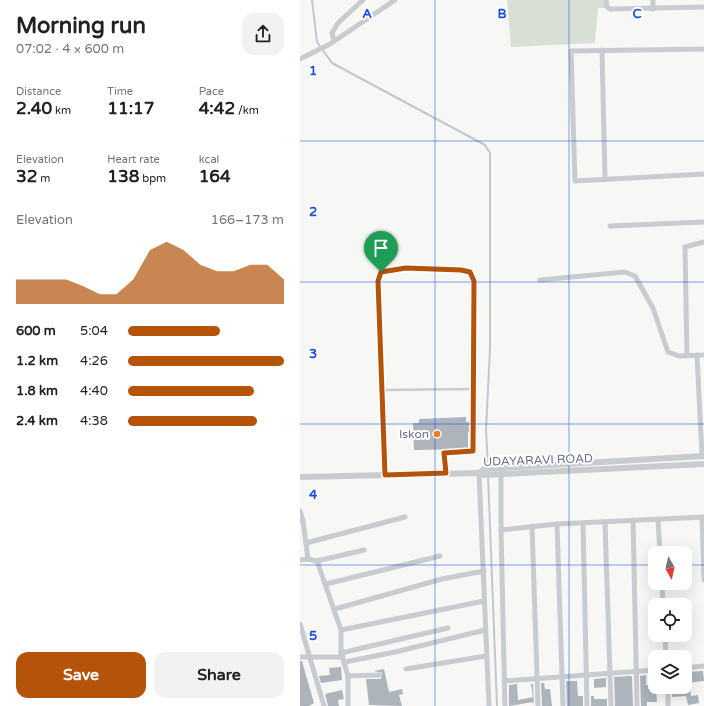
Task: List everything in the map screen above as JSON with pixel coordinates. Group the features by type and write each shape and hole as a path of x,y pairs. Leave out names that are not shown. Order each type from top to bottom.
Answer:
{"street":[{"path":"332,42 332,33 338,23 363,0"},
{"path":"300,59 332,42 395,0"},
{"path":"606,0 607,7 610,9 704,7"},
{"path":"653,0 653,9"},
{"path":"692,0 692,7"},
{"path":"704,49 571,50 575,181 704,174"},
{"path":"602,50 605,179"},
{"path":"610,226 704,222"},
{"path":"687,355 685,247 704,242"},
{"path":"540,280 625,272 635,276 653,308 668,352 679,356 704,355"},
{"path":"505,706 500,472 703,456 697,355"},
{"name":"UDAYARAVI ROAD","path":"300,477 500,472 704,464"},
{"path":"482,472 484,601 489,706"},
{"path":"300,511 308,559"},
{"path":"306,543 405,517"},
{"path":"501,530 557,524 703,517 704,580"},
{"path":"633,520 638,706"},
{"path":"658,520 660,546"},
{"path":"604,522 611,706"},
{"path":"583,523 587,706"},
{"path":"557,524 563,706"},
{"path":"532,526 538,706"},
{"path":"300,560 317,560 364,550"},
{"path":"326,584 440,556"},
{"path":"317,560 335,609 340,630 343,658 348,676 348,706"},
{"path":"335,609 442,579 484,571"},
{"path":"340,630 484,601"},
{"path":"300,624 324,706"},
{"path":"343,658 448,628"},
{"path":"300,657 343,658 395,652 485,630"},
{"path":"406,670 486,656"},
{"path":"692,667 704,666"},
{"path":"504,681 648,670"},
{"path":"348,676 379,675"},
{"path":"668,694 668,706"}],"lane":[{"path":"385,475 378,281 381,272 406,268 461,270 470,272 474,281 473,451 444,453 446,473"},
{"path":"382,390 473,389"}],"shaded area":[{"path":"507,0 604,0 605,8 598,8 595,43 511,47"}],"building":[{"path":"466,417 466,422 470,422 470,432 468,432 468,449 414,450 413,423 419,423 419,419"},
{"path":"300,661 302,661 314,703 309,706 300,706"},
{"path":"341,667 342,680 321,683 319,676 330,675 329,668"},
{"path":"384,669 389,692 402,689 403,694 399,695 402,706 369,705 366,679 381,679 382,673 374,671"},
{"path":"703,671 704,681 692,682 692,672"},
{"path":"646,675 648,694 656,694 657,702 647,702 647,706 641,706 640,676"},
{"path":"632,676 633,706 615,706 614,677"},
{"path":"606,678 606,687 594,688 594,679"},
{"path":"566,681 577,681 578,696 583,696 583,706 567,706"},
{"path":"541,683 544,683 545,689 550,689 552,706 542,706"},
{"path":"517,684 518,700 533,697 531,684 533,684 534,706 533,702 509,706 509,685"},
{"path":"342,690 344,699 338,700 339,706 328,706 325,694"},
{"path":"672,694 691,694 691,696 698,695 699,703 688,705 686,696 672,697"},
{"path":"591,696 594,696 594,699 607,699 607,706 591,706"}],"waterway":[{"path":"312,0 317,42 332,63 485,145 490,153 490,349 486,430 488,467"},
{"path":"488,475 497,706"}],"place":[{"name":"Iskon","path":"437,434"}],"route":[{"path":"406,268 461,270 470,272 474,281 473,451 444,453 446,473 385,475 378,281 381,272 406,268"}]}
